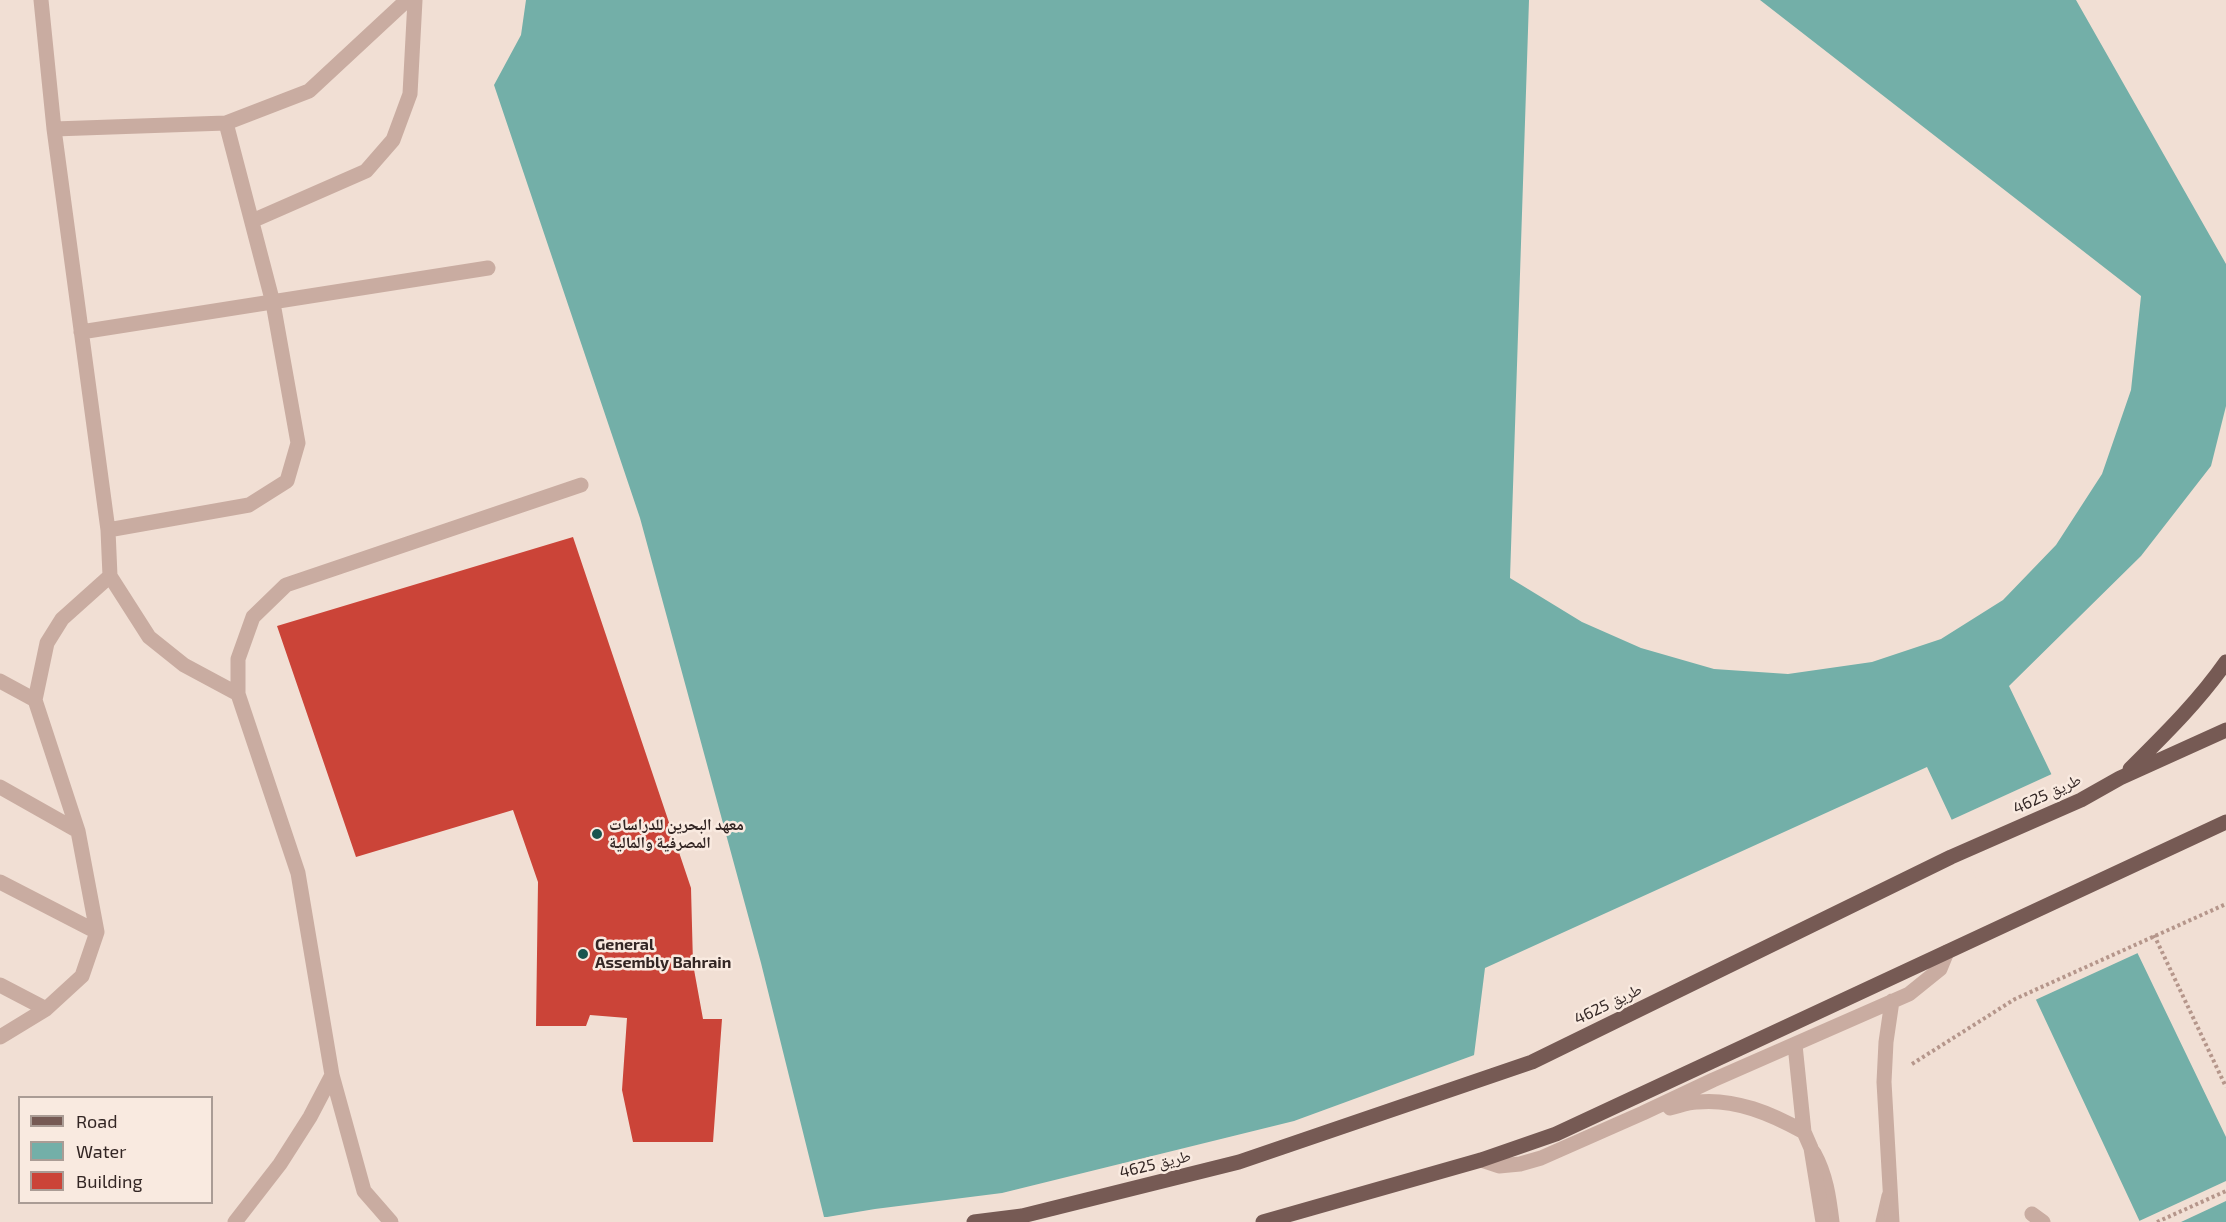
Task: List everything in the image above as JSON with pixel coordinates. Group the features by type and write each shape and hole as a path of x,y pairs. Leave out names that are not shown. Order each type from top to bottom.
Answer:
{"main road":[{"path":"2120,778 2174,726 2210,685 2226,662"},
{"name":"طريق 4625","path":"974,1222 1022,1216 1239,1162 1532,1062 1951,857 2081,800 2120,778 2226,730"},
{"path":"1263,1222 1481,1160 1556,1134 2226,822"}],"street":[{"path":"42,0 54,129 108,530 110,576 149,637 184,665 238,694"},
{"path":"54,129 226,123 309,91 407,0"},
{"path":"252,221 366,171 393,140 410,94 415,0"},
{"path":"108,530 249,505 287,481 298,443 273,303 226,123"},
{"path":"81,332 488,268"},
{"path":"391,1222 364,1191 332,1075 298,873 238,694 238,659 253,617 286,585 580,485"},
{"path":"0,1037 46,1009 82,976 97,932 78,831 35,700 47,643 62,619 110,576"},
{"path":"0,681 35,700"},
{"path":"0,787 78,831"},
{"path":"0,882 97,932"},
{"path":"1481,1160 1498,1166 1520,1164 1541,1158 1643,1113 1909,994 1928,981 1940,969 1947,952"},
{"path":"0,985 46,1009"},
{"path":"1892,1001 1886,1042 1884,1082 1892,1222"},
{"path":"1795,1045 1804,1132 1825,1175 1832,1222"},
{"path":"235,1222 280,1164 310,1117 332,1075"},
{"path":"1643,1113 1698,1101 1722,1102 1749,1107 1777,1117 1804,1132"},
{"path":"1811,1148 1823,1222"},
{"path":"1883,1222 1890,1194"}],"path":[{"path":"1884,1082 2015,999 2226,904"},
{"path":"2154,935 2226,1087"},
{"path":"2157,1222 2226,1191"}],"water":[{"path":"526,0 1529,0 1510,578 1582,622 1641,648 1714,669 1788,674 1872,662 1941,639 2003,600 2056,545 2102,474 2131,390 2141,296 1760,0 2076,0 2226,264 2226,406 2211,466 2141,556 2009,686 2226,1137 2226,1222 2140,1222 1927,767 1485,968 1453,1222 824,1217 761,963 640,518 494,85 521,35"}],"pier":[{"path":"2054,773 2140,952 2033,1001 1949,821"},
{"path":"1477,1054 1456,1222 821,1222 821,1218 875,1209 1002,1193 1294,1121"},
{"path":"2226,1181 2226,1201 2181,1222 2137,1222"}],"building":[{"name":"معهد البحرين للدراسات المصرفية والمالية","path":"573,537 691,888 693,964 703,1019 722,1019 713,1142 633,1142 622,1090 627,1018 590,1015 586,1026 536,1026 538,882 513,810 356,857 277,626"}],"place":[{"name":"معهد البحرين للدراسات المصرفية والمالية","path":"597,834"},
{"name":"General Assembly Bahrain","path":"583,954"}]}
